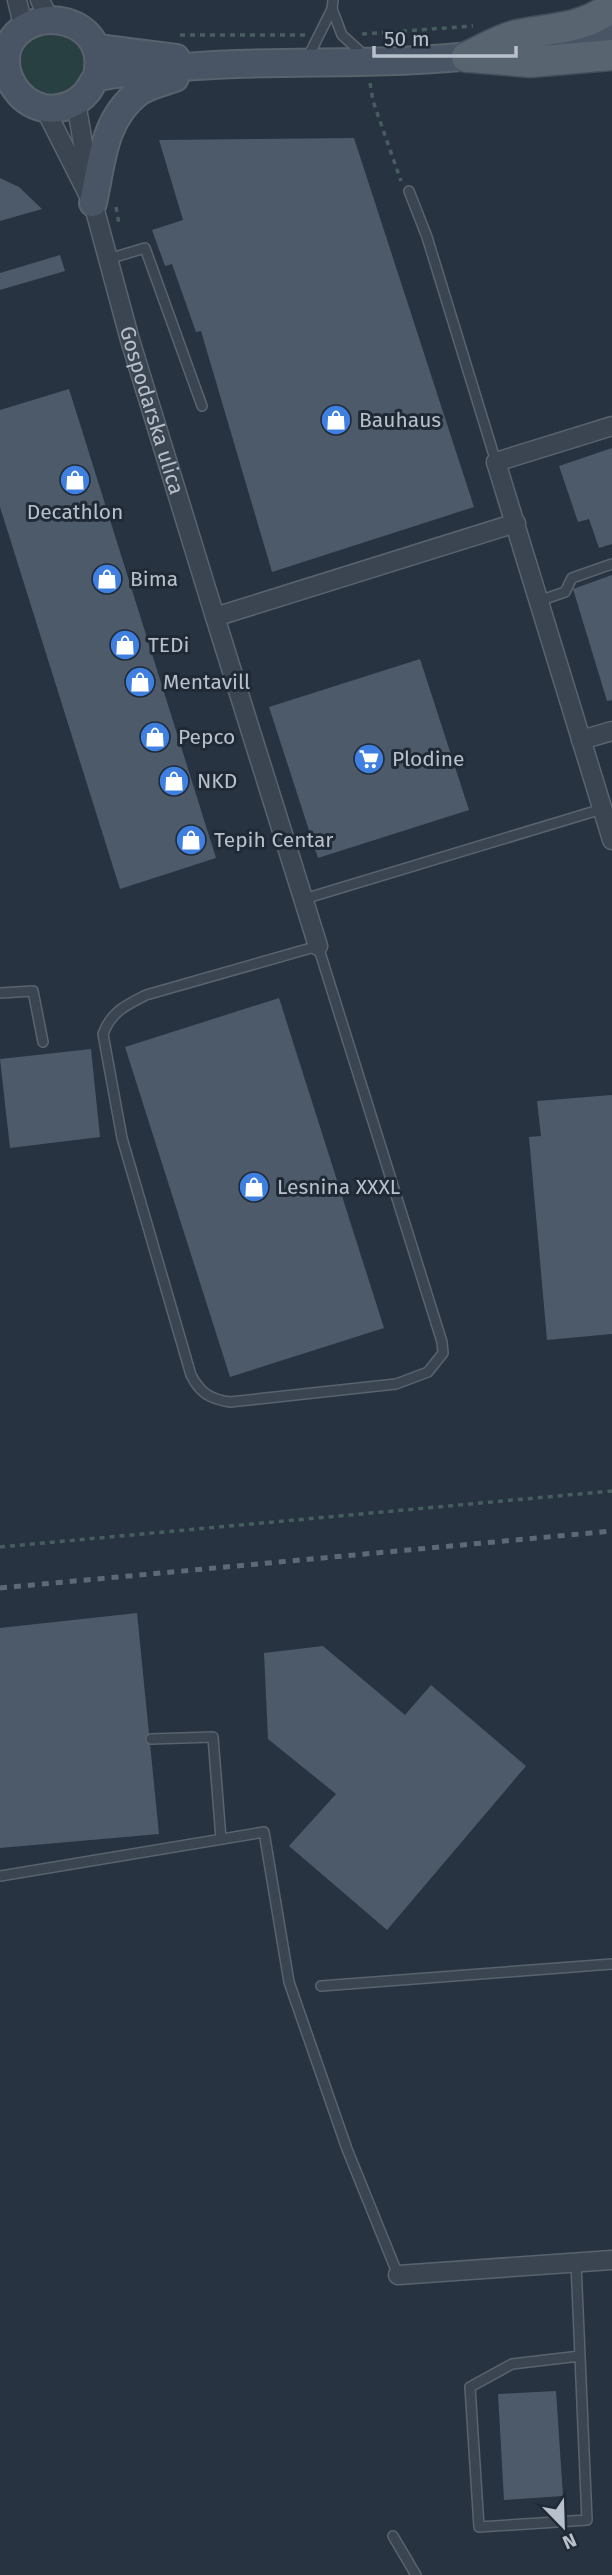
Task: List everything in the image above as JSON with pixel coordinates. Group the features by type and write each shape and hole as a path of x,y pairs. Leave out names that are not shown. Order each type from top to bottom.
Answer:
{"main road":[{"path":"467,57 516,35 561,29 589,20 612,6"},
{"path":"32,10 63,16 78,23 90,33 97,47 99,69 96,79 76,102 55,108 29,102 4,78 4,49 32,10"},
{"path":"527,49 612,28"},
{"path":"96,79 216,63 306,62 370,71 527,49 612,42"},
{"path":"97,47 216,63"},
{"path":"467,57 530,62 612,55"},
{"path":"93,204 105,141 117,114 141,90 216,63"}],"street":[{"name":"Gospodarska ulica","path":"76,102 93,204 108,259 215,617 318,946"},
{"name":"Gospodarska ulica","path":"44,107 77,178 93,204"},
{"path":"612,426 496,462 612,841"},
{"path":"215,617 516,523"},
{"path":"581,740 612,731"},
{"path":"398,2275 612,2260"}],"lane":[{"path":"306,62 333,5"},
{"path":"333,5 342,35 370,71"},
{"path":"409,191 427,237 496,462"},
{"path":"108,259 145,248 202,406"},
{"path":"539,601 565,592 572,578 612,564"},
{"path":"304,899 602,809"},
{"path":"318,946 443,1342 443,1353 428,1372 396,1384 230,1402 218,1400 198,1389 191,1375 122,1138 103,1034 108,1019 124,1006 146,995 318,946"},
{"path":"0,993 33,991 43,1042"},
{"path":"151,1740 213,1737 221,1839"},
{"path":"0,1876 264,1832 289,1982 347,2149 398,2275"},
{"path":"321,1986 612,1964"},
{"path":"576,2263 580,2356 587,2520 479,2527 470,2387 512,2364 580,2356"},
{"path":"393,2536 416,2575"}],"path":[{"path":"177,35 310,35"},
{"path":"370,71 373,102 398,177 409,191"},
{"path":"0,1547 612,1491"}],"green space":[{"path":"52,30 65,32 80,45 85,63 83,76 70,91 52,96 39,94 24,81 19,63 21,50 34,35"}],"building":[{"name":"Bauhaus","path":"354,138 474,507 272,572 201,331 196,332 172,264 165,266 152,230 183,220 159,140"},
{"path":"0,178 19,187 42,209 0,221"},
{"path":"60,255 65,271 0,290 0,273"},
{"path":"69,389 216,858 120,889 0,507 0,410"},
{"path":"612,448 612,544 599,548 589,519 578,522 559,466"},
{"path":"612,575 612,700 607,701 573,589"},
{"name":"Plodine","path":"420,659 469,810 318,858 269,707"},
{"name":"Lesnina XXXL","path":"279,998 384,1328 230,1377 125,1047"},
{"path":"91,1049 100,1137 10,1148 0,1059"},
{"path":"612,1095 612,1334 547,1340 529,1137 541,1136 537,1101"},
{"path":"137,1613 159,1834 0,1848 0,1628"},
{"path":"323,1646 405,1715 431,1685 526,1766 387,1930 289,1846 336,1794 268,1739 264,1653"},
{"path":"556,2391 563,2496 504,2500 498,2394"}],"railway":[{"path":"0,1588 612,1531"}],"place":[{"name":"Bauhaus","path":"336,420"},
{"name":"Decathlon","path":"75,480"},
{"name":"Bima","path":"107,579"},
{"name":"TEDi","path":"125,645"},
{"name":"Mentavill","path":"140,682"},
{"name":"Pepco","path":"155,737"},
{"name":"Plodine","path":"369,759"},
{"name":"NKD","path":"174,781"},
{"name":"Tepih Centar","path":"191,840"},
{"name":"Lesnina XXXL","path":"254,1187"}]}
